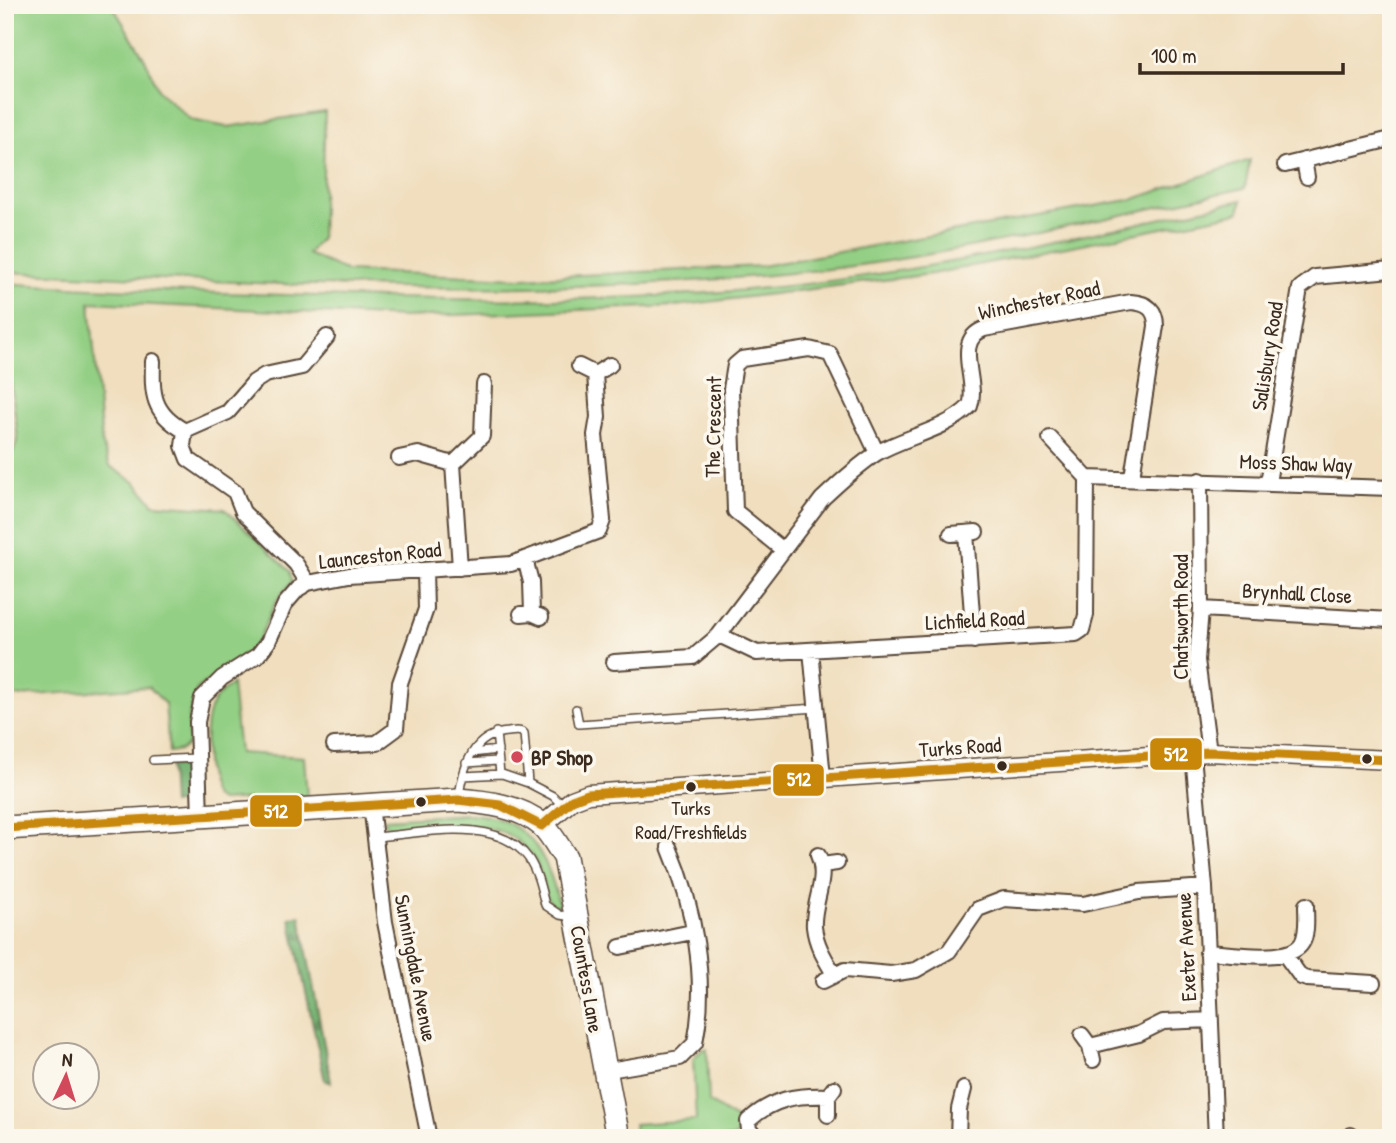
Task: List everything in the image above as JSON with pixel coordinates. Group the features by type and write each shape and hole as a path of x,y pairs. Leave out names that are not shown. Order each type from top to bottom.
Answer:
{"main road":[{"path":"5,828 458,800 500,806 542,825"},
{"name":"Countess Lane","path":"542,825 565,857 603,1071 618,1138"}],"street":[{"path":"1285,164 1391,139"},
{"path":"1304,160 1307,177"},
{"name":"Salisbury Road","path":"1268,483 1300,288 1315,277 1391,270"},
{"name":"Winchester Road","path":"614,662 693,657 719,635 822,499 877,453 951,420 970,406 973,389 967,346 976,332 1140,303 1151,309 1156,326 1132,477"},
{"path":"185,431 229,412 254,382 265,375 302,367 318,359 327,337"},
{"name":"The Crescent","path":"783,550 735,511 731,389 735,365 750,357 809,349 824,350 837,363 877,453"},
{"path":"579,366 595,374 610,365"},
{"path":"157,368 153,399 170,422 185,431"},
{"name":"Launceston Road","path":"200,817 197,722 202,698 222,678 258,655 292,595 308,583 349,575 460,568 525,559 577,537 595,534 602,526 603,508 595,435 598,417 595,374"},
{"path":"460,568 453,464 482,436 478,405 484,384"},
{"path":"185,431 183,446 188,459 235,492 243,512 296,564 308,583"},
{"path":"1050,438 1087,478"},
{"path":"396,460 418,454 453,464"},
{"name":"Moss Shaw Way","path":"1087,478 1132,477 1391,488"},
{"name":"Lichfield Road","path":"719,635 757,653 1067,636 1082,630 1086,615 1087,478"},
{"name":"Chatsworth Road","path":"1200,481 1201,609 1198,660 1201,753"},
{"path":"964,533 974,641"},
{"path":"525,559 531,582 531,614"},
{"path":"334,745 356,737 377,743 396,729 400,682 426,609 425,571"},
{"name":"Brynhall Close","path":"1201,609 1390,627 1391,610"},
{"path":"811,650 823,778"},
{"name":"Turks Road","path":"542,825 564,807 588,794 1201,753 1391,760"},
{"name":"Exeter Avenue","path":"1201,753 1216,1138"},
{"name":"Sunningdale Avenue","path":"371,806 385,922 429,1138"},
{"path":"603,1071 680,1058 695,1043 699,983 682,862 669,847"},
{"path":"826,861 814,926 828,977 856,970 891,974 916,970 949,951 978,909 1004,899 1083,904 1139,892 1205,887"},
{"path":"1208,951 1285,955 1298,949 1305,937 1306,905"},
{"path":"620,947 638,938 692,932"},
{"path":"1285,955 1301,977 1307,979 1373,983"},
{"path":"1088,1047 1139,1034 1163,1022 1211,1020"},
{"path":"958,1138 959,1109 965,1088"},
{"path":"757,1138 749,1130 748,1121 770,1105 795,1095 831,1092 828,1115"}],"lane":[{"path":"576,709 579,724 817,708"},
{"path":"496,732 500,774"},
{"path":"458,800 466,763 471,753 481,741 496,732 524,733 528,783"},
{"path":"471,753 498,750"},
{"path":"153,760 197,758"},
{"path":"466,763 498,761"},
{"path":"463,776 500,774 528,783 553,796 564,807"},
{"path":"374,837 466,831 503,839 519,848 529,859 538,876 545,905 560,915 577,918"}],"green space":[{"path":"5,5 112,5 145,59 159,91 191,120 227,127 325,112 321,238 308,254 346,271 520,278 761,266 1134,199 1250,160 1245,188 913,257 801,272 702,281 602,286 403,287 5,272"},
{"path":"1242,200 1239,212 1233,214 932,274 676,306 404,317 90,302 102,444 110,466 136,483 154,504 225,509 290,571 292,582 276,601 257,643 244,657 197,689 189,716 188,744 181,750 169,752 165,704 149,687 5,697 5,471 18,439 5,333 5,283 146,291 417,299 676,295 806,284 916,268 1080,236"},
{"path":"232,684 239,753 304,757 307,796 221,801 214,797 206,767 208,717 214,701"},
{"path":"187,765 189,792 180,802 172,804 170,766"},
{"path":"469,814 489,816 506,822 532,841 548,870 559,905 554,906 550,902 536,862 523,846 508,835 471,826 391,831 384,822 385,819"},
{"path":"300,915 331,1082 325,1081 290,918"},
{"path":"703,1049 707,1049 709,1102 739,1121 742,1131 733,1138 636,1138 634,1124 696,1120 693,1059"}],"transit line":[{"name":"512","path":"542,826 572,800 588,794 1209,752 1391,760"},
{"name":"512","path":"5,828 458,800 500,805 542,826"}],"place":[{"name":"BP Shop","path":"517,757"},
{"name":"Turks Road/Freshfields","path":"691,787"}]}
